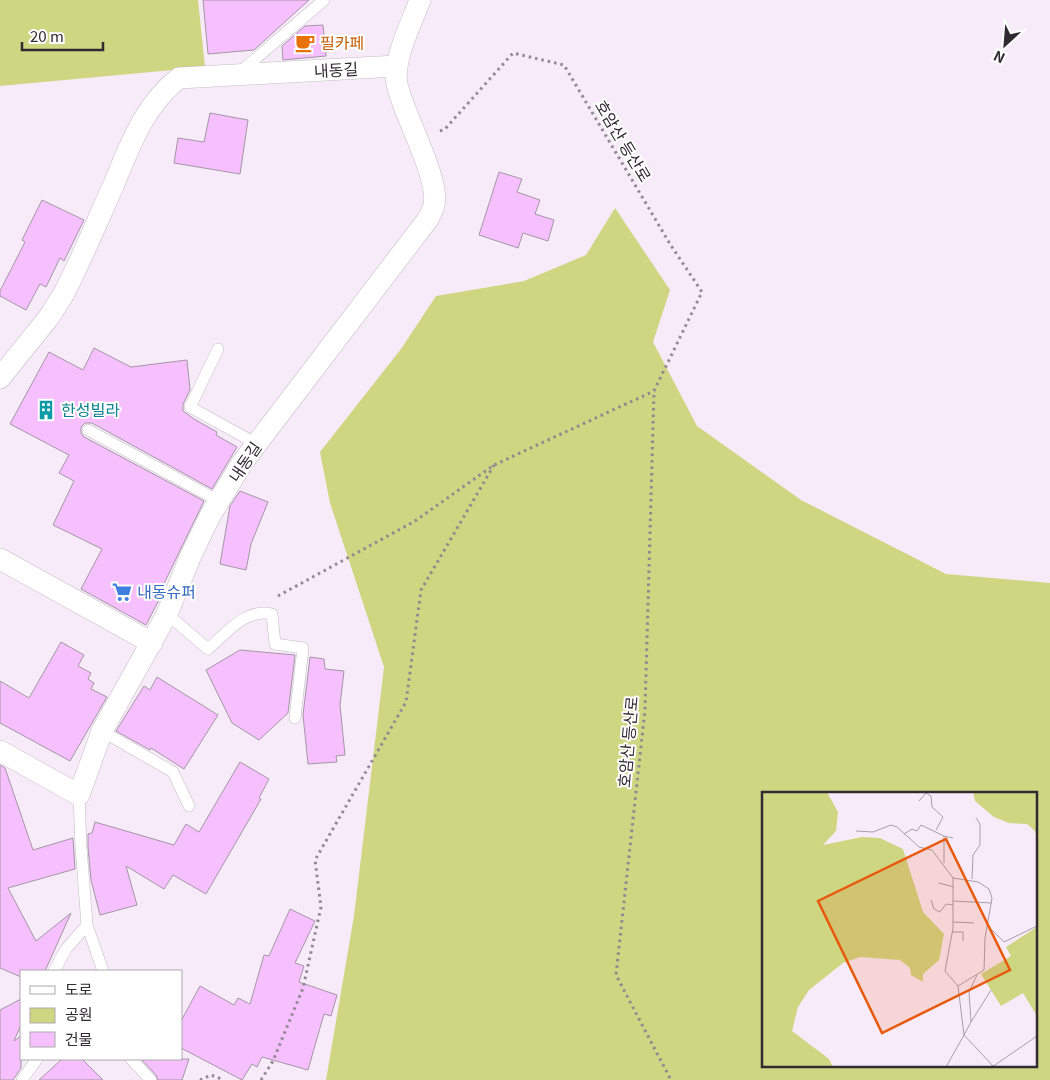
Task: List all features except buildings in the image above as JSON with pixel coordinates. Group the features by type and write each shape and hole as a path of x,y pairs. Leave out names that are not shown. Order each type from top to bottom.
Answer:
{"street":[{"name":"내동길","path":"79,795 102,731 152,643 167,614 190,555 242,463 428,220 434,205 434,194 418,142 396,84 397,66 420,0"},
{"name":"내동길","path":"1,371 49,317 63,295 132,141 159,95 179,78 397,66"},
{"path":"0,559 152,643"},
{"path":"0,751 79,795"}],"lane":[{"path":"237,75 324,0"},
{"path":"218,349 190,408 257,444"},
{"path":"88,430 219,501"},
{"path":"167,614 208,649 248,615 262,612 272,614 275,644 303,648 295,718"},
{"path":"102,731 173,772 189,806"},
{"path":"79,795 80,847 87,925 103,970"},
{"path":"55,970 66,949 87,925"},
{"path":"22,1080 36,1060"},
{"path":"132,1060 151,1080"}],"path":[{"name":"호암산 등산로","path":"418,142 445,129 513,53 564,65 670,244 702,292 654,391 644,710 616,975 671,1080"},
{"path":"248,615 254,609 415,521 494,465 654,391"},
{"path":"261,1080 273,1061 303,988 321,907 315,860 406,702 421,590 494,465"},
{"path":"200,1080 211,1075 224,1080"}],"green space":[{"path":"0,0 198,0 205,67 0,86"},
{"path":"615,208 670,290 653,342 697,426 801,500 946,574 1050,583 1050,1080 326,1080 354,916 384,667 330,503 320,452 401,349 436,296 524,281 586,255"}],"place":[{"name":"필카페","path":"305,43"},
{"name":"한성빌라","path":"46,410"},
{"name":"내동슈퍼","path":"122,592"}]}
